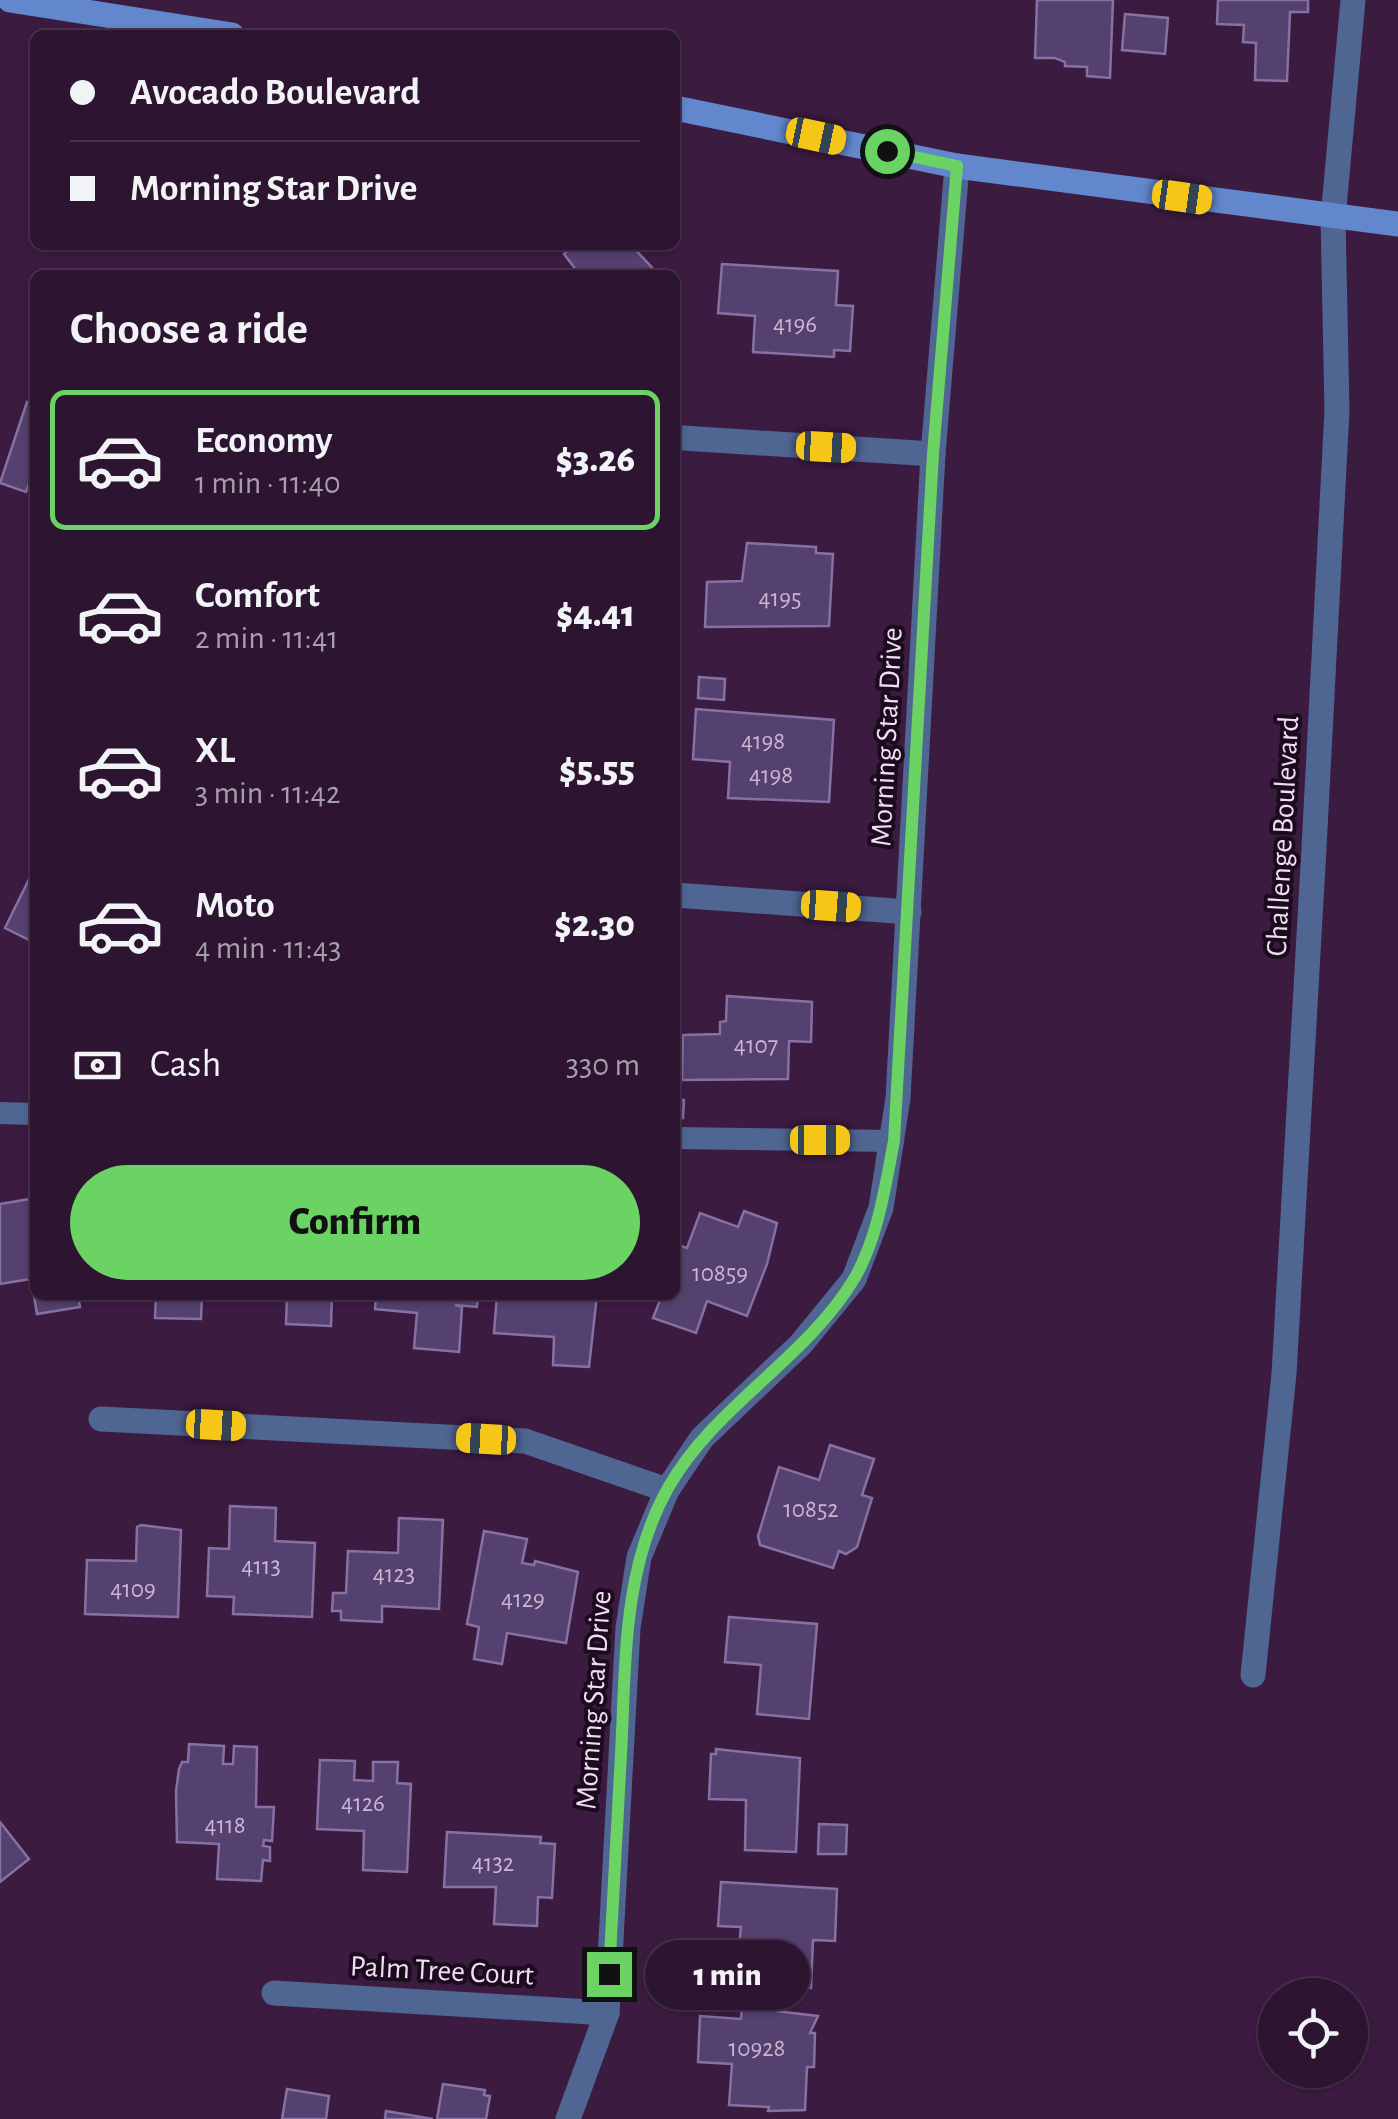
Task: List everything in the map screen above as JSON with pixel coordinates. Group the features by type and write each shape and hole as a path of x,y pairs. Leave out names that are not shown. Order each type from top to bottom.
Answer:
{"main road":[{"path":"10,0 200,30"},
{"path":"680,109 957,166 1398,224"}],"street":[{"name":"Challenge Boulevard","path":"1253,1676 1284,1374 1337,410 1333,218 1354,0"},
{"name":"Morning Star Drive","path":"568,2119 607,2013 631,1592 639,1557 666,1490 702,1438 801,1344 854,1278 882,1208 894,1141 933,454 957,166"},
{"path":"683,438 933,454"},
{"path":"680,895 909,912"},
{"path":"100,1418 525,1441 666,1490"},
{"name":"Palm Tree Court","path":"274,1993 607,2013"}],"lane":[{"path":"0,1113 30,1114"},
{"path":"680,1138 894,1141"}],"building":[{"path":"1037,0 1113,0 1110,78 1087,76 1087,67 1065,66 1065,62 1055,58 1035,58"},
{"path":"1218,0 1308,0 1308,12 1290,12 1287,81 1255,80 1256,43 1243,42 1244,25 1217,24"},
{"path":"1125,14 1168,18 1165,54 1122,50"},
{"path":"568,250 636,250 654,270 576,270 564,254"},
{"path":"722,264 838,271 836,305 853,306 850,351 834,350 834,357 753,352 755,316 718,313"},
{"path":"27,402 30,481 26,492 0,483"},
{"path":"747,543 816,547 816,553 833,554 829,626 705,627 707,582 742,581"},
{"path":"699,677 725,679 724,700 698,698"},
{"path":"696,709 834,720 829,802 728,798 730,762 693,759"},
{"path":"30,877 30,940 5,928"},
{"path":"727,996 812,1002 811,1042 789,1041 788,1079 682,1080 683,1035 720,1034 720,1022 726,1021"},
{"path":"680,1100 684,1100 680,1118"},
{"path":"30,1199 30,1279 0,1284 0,1204"},
{"path":"744,1211 777,1223 767,1264 747,1316 707,1301 696,1333 653,1318 660,1300 680,1300 680,1246 687,1248 700,1213 738,1227"},
{"path":"35,1300 79,1300 80,1307 37,1314"},
{"path":"156,1300 202,1300 201,1319 155,1318"},
{"path":"287,1300 332,1300 331,1326 286,1324"},
{"path":"376,1300 478,1300 477,1307 455,1305 462,1307 459,1352 414,1348 417,1313 375,1309"},
{"path":"497,1300 596,1300 589,1367 553,1365 554,1337 494,1333"},
{"path":"830,1445 874,1459 862,1495 872,1498 857,1547 846,1554 839,1551 833,1568 760,1545 758,1536 779,1467 819,1480"},
{"path":"230,1506 276,1508 275,1541 315,1543 312,1617 233,1614 234,1597 207,1596 209,1548 229,1549"},
{"path":"399,1518 443,1520 439,1609 382,1606 382,1622 341,1620 341,1611 332,1611 333,1593 346,1593 348,1551 398,1553"},
{"path":"137,1527 181,1530 178,1617 85,1614 87,1560 136,1561"},
{"path":"484,1531 527,1539 522,1563 534,1565 535,1561 578,1572 566,1643 507,1633 502,1664 474,1659 479,1627 467,1624"},
{"path":"729,1617 817,1624 809,1719 757,1714 761,1665 725,1662"},
{"path":"189,1744 224,1746 223,1764 233,1764 234,1746 257,1747 256,1807 274,1807 272,1841 264,1840 263,1846 270,1847 270,1861 263,1860 261,1881 217,1879 219,1844 177,1842 176,1791 179,1769 182,1762 188,1762"},
{"path":"716,1749 800,1758 796,1852 745,1850 746,1800 709,1799 711,1754 716,1754"},
{"path":"320,1760 355,1761 354,1780 373,1781 373,1762 398,1762 397,1783 411,1784 407,1872 363,1870 364,1831 317,1829"},
{"path":"0,1822 29,1859 0,1882"},
{"path":"819,1824 847,1825 846,1854 818,1854"},
{"path":"447,1832 541,1837 540,1843 555,1844 552,1898 538,1897 537,1926 494,1924 496,1887 444,1887"},
{"path":"721,1882 837,1889 835,1941 813,1940 811,1988 735,1984 741,1927 718,1926"},
{"path":"742,2007 818,2016 810,2033 815,2033 814,2067 807,2067 805,2110 768,2111 769,2107 729,2105 732,2064 698,2062 700,2016 741,2019"},
{"path":"443,2084 485,2090 484,2095 490,2096 486,2119 437,2119"},
{"path":"287,2089 329,2096 326,2119 282,2119"},
{"path":"386,2111 433,2119 385,2119"}],"route":[{"path":"609,1974 628,1628 639,1557 666,1490 702,1438 801,1344 854,1278 882,1208 894,1141 933,454 957,166 887,151"}]}
